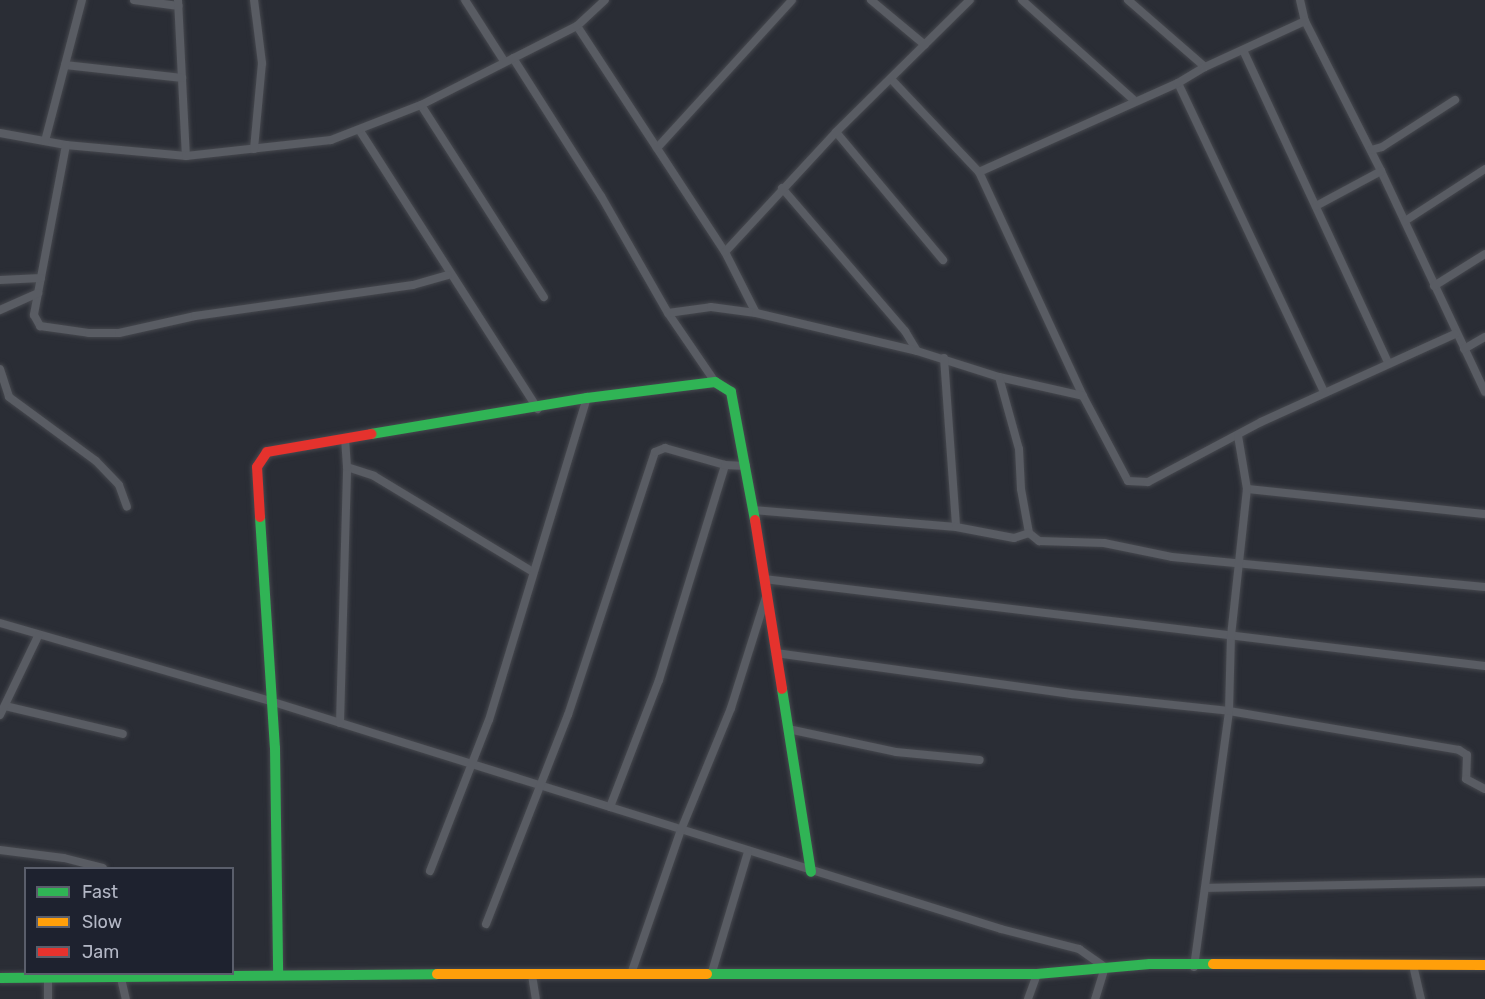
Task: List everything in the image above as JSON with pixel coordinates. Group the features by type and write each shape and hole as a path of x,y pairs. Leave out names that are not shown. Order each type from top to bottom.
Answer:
{"street":[{"path":"45,141 82,0"},
{"path":"134,0 178,3 186,156"},
{"path":"254,0 262,63 254,149"},
{"path":"465,0 504,61"},
{"path":"0,133 66,145 186,156 331,140 360,131 421,105 577,26 605,0"},
{"path":"657,148 792,0"},
{"path":"871,0 926,45"},
{"path":"724,252 836,132 970,0"},
{"path":"1022,0 1134,100"},
{"path":"1128,0 1204,67"},
{"path":"1300,0 1305,21 1405,220 1455,334 1485,392"},
{"path":"979,172 1134,100 1179,83 1204,67 1305,21"},
{"path":"577,26 724,252 756,313"},
{"path":"1243,50 1388,363"},
{"path":"513,58 601,196 668,313 716,382 731,392 746,466 811,872"},
{"path":"65,65 182,78"},
{"path":"891,79 979,172 1083,396 1128,482 1148,482 1177,463 1238,436 1324,392 1455,334"},
{"path":"1179,83 1324,392"},
{"path":"1371,150 1383,147 1455,100"},
{"path":"421,105 544,297"},
{"path":"360,131 448,275 538,409"},
{"path":"836,132 943,260"},
{"path":"66,145 34,315 40,326 106,334 261,305 413,285 448,275"},
{"path":"1405,220 1485,169"},
{"path":"1316,206 1381,171"},
{"path":"782,188 904,331 917,351"},
{"path":"1434,286 1485,254"},
{"path":"0,280 41,278"},
{"path":"0,310 38,293"},
{"path":"668,313 711,307 756,313 917,351 999,377 1083,396"},
{"path":"1464,349 1485,337"},
{"path":"944,358 956,528"},
{"path":"0,369 9,397 96,461 119,485 126,507"},
{"path":"999,377 1019,449 1029,533 1039,541 1104,543 1172,557 1485,587"},
{"path":"278,974 280,911 260,458 267,452 538,409 587,398 716,382"},
{"path":"430,871 489,720 532,572 587,398"},
{"path":"1194,967 1229,711 1231,636 1237,564 1247,489 1238,436"},
{"path":"340,723 347,467 345,441"},
{"path":"486,924 542,786 655,452 665,448 725,465 746,466"},
{"path":"610,807 659,680 725,465"},
{"path":"347,467 374,476 532,572"},
{"path":"1247,489 1485,514"},
{"path":"753,510 956,528 1014,538 1029,533"},
{"path":"764,579 1485,666"},
{"path":"631,974 681,830 731,708 766,596"},
{"path":"0,623 38,636 270,701 811,872 1001,929 1079,949 1105,967"},
{"path":"0,715 38,636"},
{"path":"776,653 1071,694 1229,711 1465,751 1466,779 1485,789"},
{"path":"5,706 123,734"},
{"path":"788,729 896,752 980,760"},
{"path":"0,850 64,858 100,867"},
{"path":"712,972 748,852"},
{"path":"1206,888 1485,882"},
{"path":"1413,965 1421,999"},
{"path":"234,974 532,975 712,972 1037,974 1105,967 1485,965"},
{"path":"1095,999 1105,967"},
{"path":"1028,999 1037,974"},
{"path":"0,978 96,975"},
{"path":"120,975 126,999"},
{"path":"532,975 536,999"},
{"path":"48,977 48,999"}],"traffic: fast":[{"path":"371,434 587,398 715,382 731,392 755,520"},
{"path":"260,517 275,748 278,974"},
{"path":"782,689 811,872"},
{"path":"707,974 1037,974 1150,964 1213,964"},
{"path":"0,978 437,974"}],"traffic: slow":[{"path":"1213,964 1485,965"},
{"path":"437,974 707,974"}],"traffic: jam":[{"path":"260,517 257,467 267,452 371,434"},
{"path":"755,520 782,689"}]}
